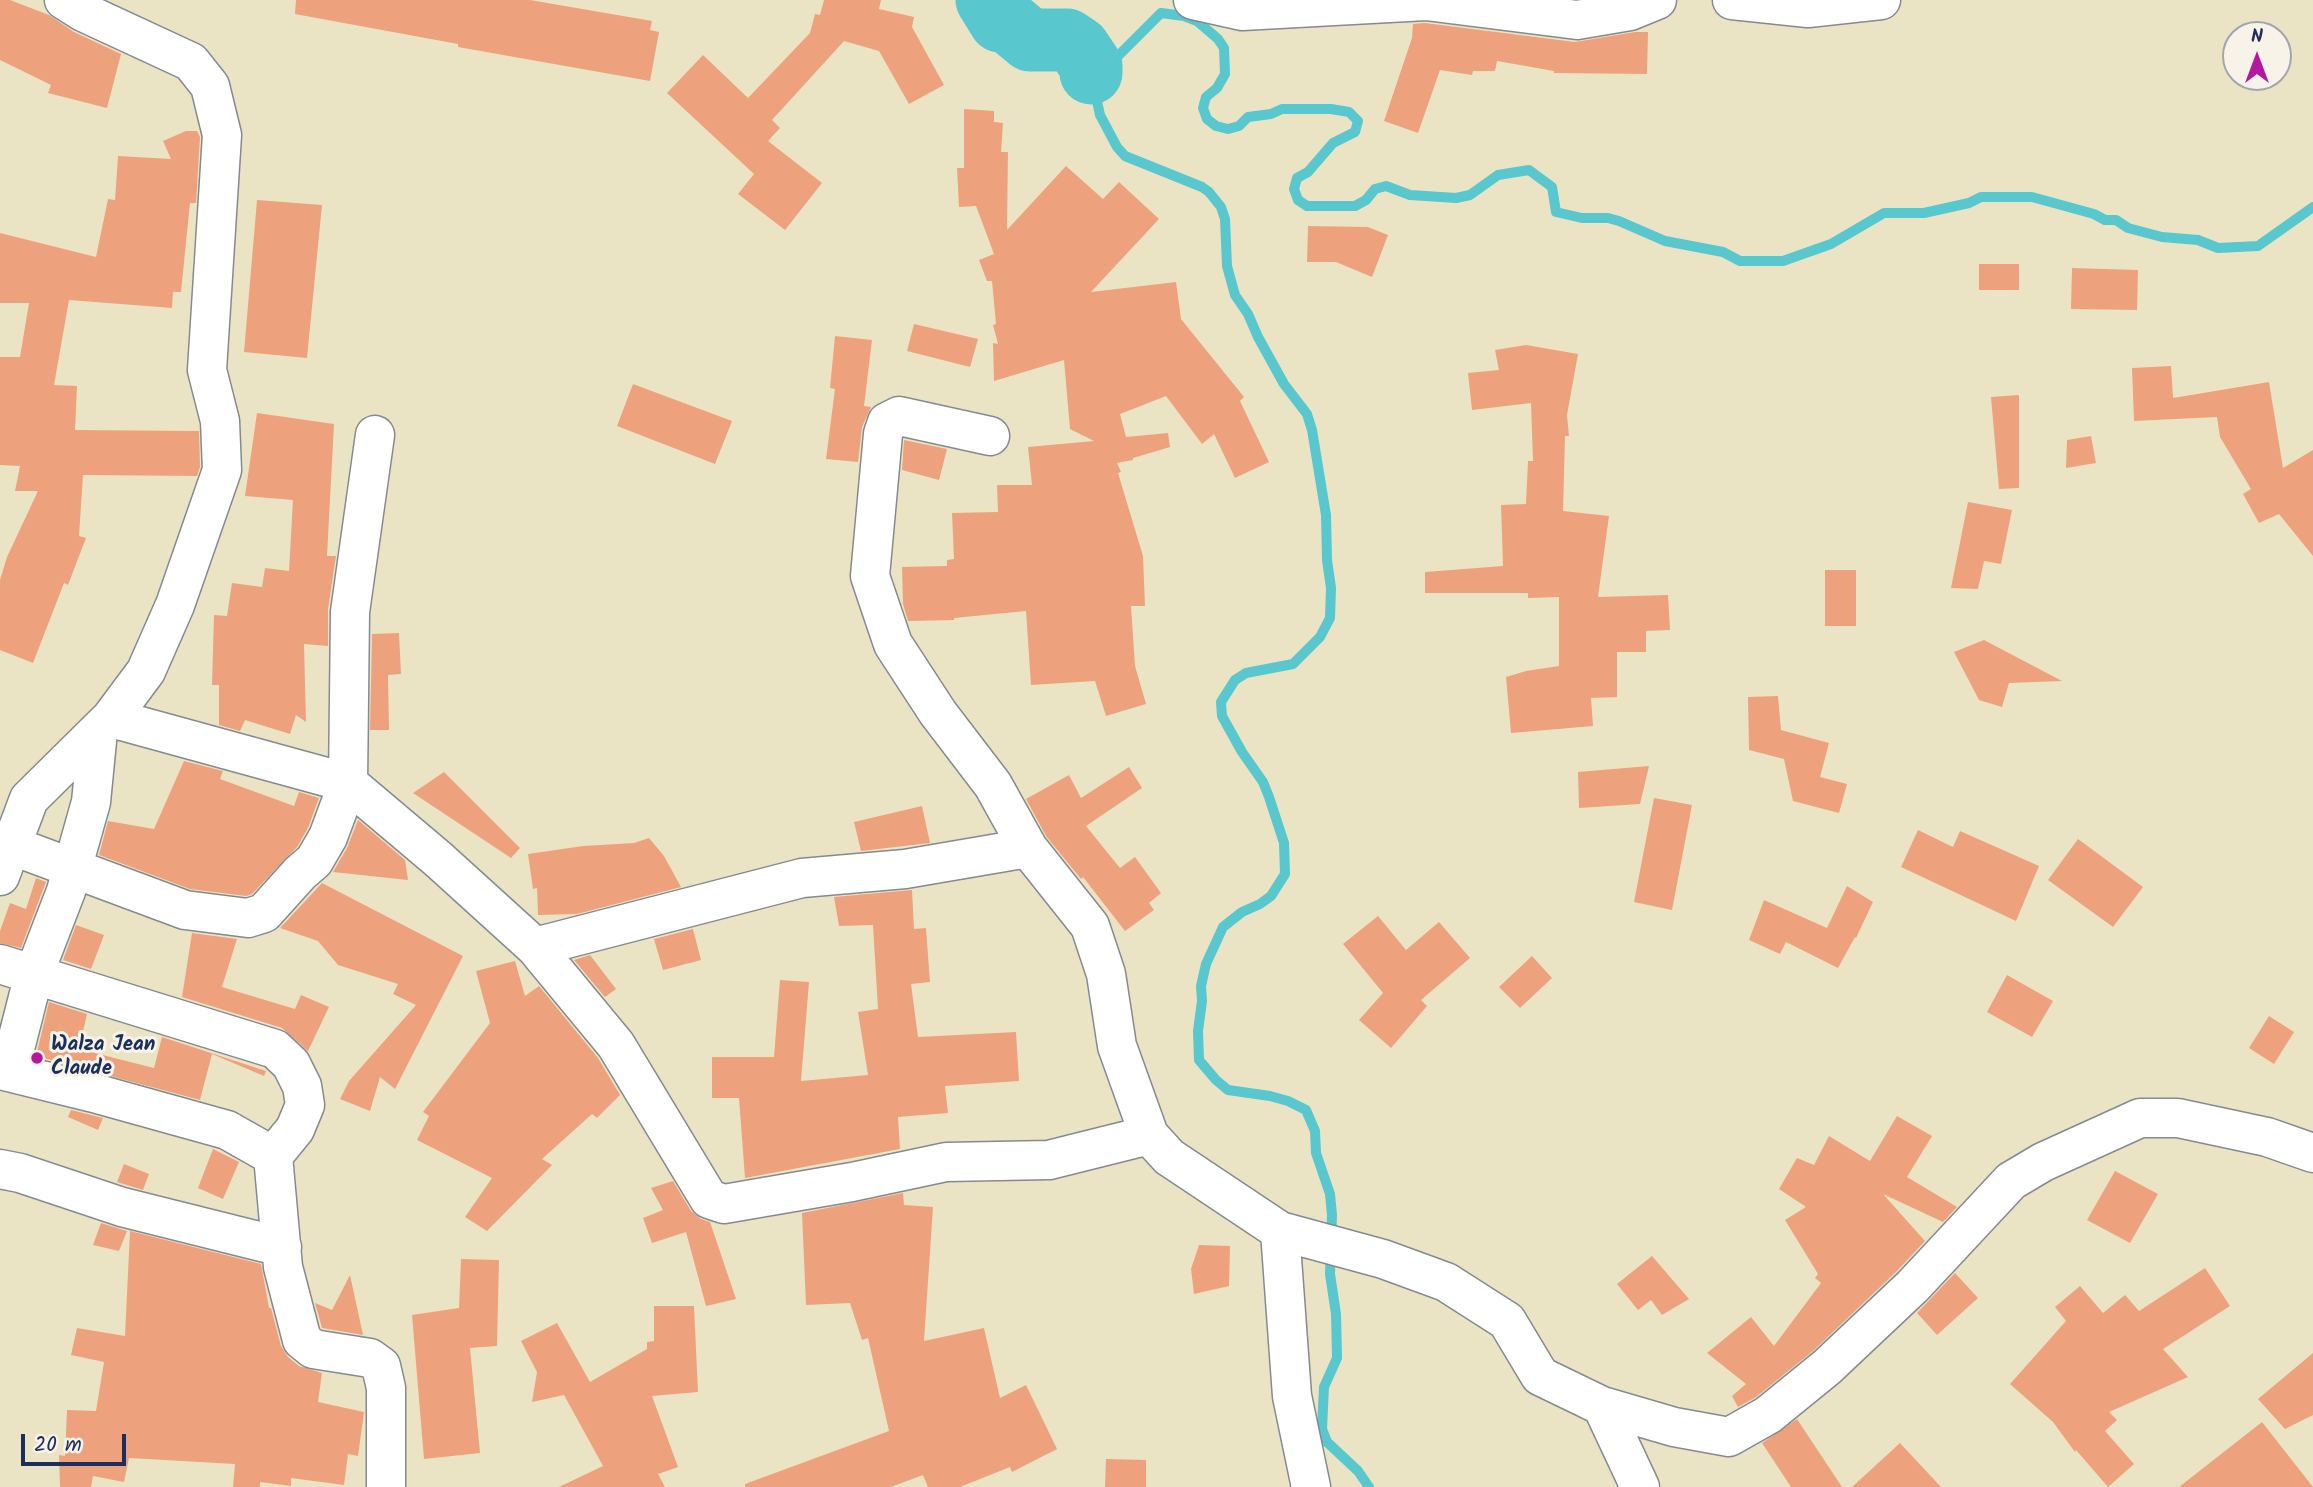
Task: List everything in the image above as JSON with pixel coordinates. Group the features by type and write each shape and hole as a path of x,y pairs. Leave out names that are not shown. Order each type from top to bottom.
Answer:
{"street":[{"path":"64,0 83,12 191,62 209,86 222,135 207,370 220,421 222,470 175,605 146,671 104,724 29,799 7,861 72,868 185,910 248,918 264,913 314,861 328,838 348,783 350,612 375,435"},
{"path":"1194,0 1242,11 1426,1 1577,20 1630,11 1657,0"},
{"path":"1732,0 1808,8 1881,0"},
{"path":"990,436 899,416 887,422 883,434 870,576 893,644 938,713 993,785 1028,848 1090,926 1106,974 1117,1046 1149,1135 1170,1157 1290,1234 1383,1259 1447,1282 1507,1321 1540,1376 1602,1406 1674,1427 1729,1437 1768,1415 1827,1367 1913,1286 2011,1181 2043,1162 2140,1118 2178,1118 2267,1137 2313,1153"},
{"path":"104,724 348,783 438,859 535,947 615,1045 709,1199 724,1204 866,1180 946,1162 1049,1160 1149,1135"},
{"path":"104,724 92,802 66,891 17,969 5,1071 227,1130 273,1156"},
{"path":"535,947 802,878 905,869 1028,848"},
{"path":"17,969 275,1049 291,1064 302,1086 304,1105 295,1129 273,1156 283,1267 302,1340 313,1349 370,1358 381,1366 386,1388 386,1487"},
{"path":"0,1169 20,1173 122,1207 282,1247"},
{"path":"1290,1234 1292,1396 1311,1487"},
{"path":"1602,1406 1640,1487"}],"building":[{"path":"0,0 10,0 49,15 74,32 121,54 107,108 48,93 51,85 0,60"},
{"path":"296,0 530,0 652,21 650,30 659,32 650,81 458,47 458,44 295,14"},
{"path":"824,0 881,0 879,9 914,17 912,27 944,85 909,104 879,51 844,41 772,120 780,128 768,141 822,183 785,230 738,194 754,174 667,93 703,55 748,98 810,33 815,14 820,15"},
{"path":"1425,23 1575,42 1648,32 1647,74 1554,73 1497,61 1495,71 1473,71 1472,75 1440,70 1418,133 1384,121 1412,38 1413,24"},
{"path":"964,109 994,111 994,122 1003,123 1001,152 1008,152 1007,230 1066,166 1103,199 1119,182 1159,219 1091,292 1176,282 1181,319 1244,397 1240,401 1269,462 1235,478 1214,434 1202,444 1166,396 1120,414 1126,437 1168,433 1170,447 1117,463 1143,556 1145,606 1131,606 1135,666 1146,704 1106,716 1095,681 1031,685 1026,611 954,620 908,621 903,604 902,567 947,566 947,560 954,559 952,513 998,512 997,485 1032,485 1028,447 1094,441 1070,429 1064,360 994,381 993,343 998,344 993,325 996,324 992,281 987,281 979,260 994,254 976,206 959,207 957,168 964,168"},
{"path":"186,131 197,131 200,137 196,203 190,203 181,292 173,292 172,308 69,300 54,385 77,386 75,430 199,431 200,467 197,476 83,475 79,536 86,538 68,585 64,583 33,663 0,650 0,580 7,557 38,491 15,491 20,466 0,465 0,357 20,357 29,303 0,303 0,233 96,257 108,199 115,200 118,156 171,159 163,141"},
{"path":"257,200 322,205 307,358 244,352"},
{"path":"1308,226 1368,227 1388,235 1372,277 1336,262 1307,262"},
{"path":"1979,264 2019,264 2019,290 1979,290"},
{"path":"2072,268 2138,270 2137,310 2071,309"},
{"path":"914,324 978,339 970,367 907,351"},
{"path":"835,336 872,340 864,406 871,407 862,427 858,462 826,459 835,389 830,388"},
{"path":"1526,345 1578,354 1567,415 1569,436 1565,436 1563,511 1609,516 1598,597 1668,595 1670,630 1646,631 1646,652 1617,652 1617,697 1591,698 1593,726 1511,733 1506,677 1559,666 1559,597 1528,598 1528,593 1425,593 1425,572 1503,566 1501,505 1526,504 1528,461 1533,461 1531,403 1472,410 1468,373 1499,370 1495,350"},
{"path":"2171,366 2173,398 2269,382 2283,468 2313,450 2313,556 2279,514 2259,523 2243,494 2251,489 2220,437 2217,417 2134,421 2132,368"},
{"path":"633,384 732,421 715,464 617,426"},
{"path":"2019,395 2019,488 1999,489 1991,397"},
{"path":"257,413 334,424 327,556 336,556 328,609 328,646 304,644 306,722 296,715 290,734 245,720 240,731 219,725 219,685 212,685 214,615 227,616 232,583 262,587 265,568 289,571 293,500 245,496"},
{"path":"2091,436 2096,463 2066,468 2067,440"},
{"path":"904,440 947,449 939,480 902,470"},
{"path":"1968,502 2012,510 2001,564 1984,561 1978,589 1951,588"},
{"path":"1825,570 1856,570 1856,626 1825,626"},
{"path":"399,633 401,674 388,675 389,730 370,730 372,634"},
{"path":"1984,640 2062,681 2009,683 2002,707 1979,700 1954,652"},
{"path":"1778,696 1781,730 1829,743 1820,777 1847,784 1839,813 1793,801 1784,759 1749,750 1748,697"},
{"path":"184,761 223,771 220,779 294,806 299,792 319,798 308,828 297,847 252,894 246,896 190,889 99,855 108,821 154,829"},
{"path":"1649,766 1640,804 1579,808 1578,772"},
{"path":"1129,767 1142,788 1086,826 1120,868 1135,857 1161,893 1149,903 1154,910 1125,931 1083,877 1081,879 1046,836 1026,799 1069,775 1081,798"},
{"path":"444,772 520,848 511,858 413,793"},
{"path":"1654,798 1692,805 1672,910 1634,902"},
{"path":"922,806 930,843 861,851 854,822"},
{"path":"358,820 405,860 408,880 333,872 347,848"},
{"path":"1918,830 1953,847 1960,831 2039,866 2016,921 1901,867"},
{"path":"649,838 664,856 681,887 577,914 538,915 537,888 533,889 528,854 583,846 634,843"},
{"path":"2078,839 2143,887 2113,927 2048,880"},
{"path":"36,878 46,882 21,948 0,943 0,931 10,903 26,909"},
{"path":"322,883 463,956 395,1089 380,1077 370,1111 340,1099 349,1081 416,1005 393,994 398,984 338,965 318,941 280,928"},
{"path":"1847,886 1873,902 1838,968 1786,942 1780,954 1749,940 1764,900 1827,928"},
{"path":"912,890 914,929 926,928 930,982 911,984 918,1037 1016,1032 1019,1081 945,1086 948,1113 898,1117 900,1149 745,1178 739,1098 712,1098 712,1057 774,1057 780,980 809,982 801,1081 868,1075 858,1012 878,1009 873,925 839,926 834,897"},
{"path":"1378,916 1406,950 1439,922 1470,958 1421,1000 1427,1006 1391,1048 1359,1020 1383,993 1343,944"},
{"path":"76,925 104,935 91,969 63,960"},
{"path":"693,929 701,960 663,970 654,939"},
{"path":"192,933 237,939 222,987 295,1009 301,995 329,1007 308,1051 282,1028 182,997"},
{"path":"590,955 616,989 605,997 574,960"},
{"path":"1532,956 1552,978 1520,1008 1499,987"},
{"path":"515,961 525,996 539,986 598,1058 620,1095 597,1118 592,1114 542,1159 552,1165 487,1231 465,1217 492,1178 417,1140 429,1116 423,1112 490,1023 476,971"},
{"path":"2007,975 2053,1001 2032,1037 1987,1012"},
{"path":"49,1002 87,1014 79,1049 154,1068 162,1037 266,1071 264,1076 212,1054 200,1100 36,1056"},
{"path":"2269,1016 2294,1032 2274,1064 2249,1048"},
{"path":"71,1110 103,1118 98,1130 68,1117"},
{"path":"1897,1116 1932,1136 1907,1177 1957,1207 1943,1222 1883,1194 1925,1241 1813,1351 1756,1397 1738,1407 1732,1396 1746,1384 1707,1353 1751,1317 1774,1346 1821,1283 1815,1278 1818,1274 1785,1220 1806,1207 1779,1189 1797,1158 1814,1165 1829,1136 1870,1161"},
{"path":"213,1149 239,1162 223,1199 198,1188"},
{"path":"124,1164 149,1174 143,1190 117,1182"},
{"path":"2115,1171 2158,1194 2130,1243 2087,1220"},
{"path":"673,1181 691,1211 710,1222 736,1299 706,1306 686,1232 652,1243 643,1218 663,1210 651,1188"},
{"path":"903,1193 904,1205 933,1207 924,1341 984,1328 1000,1398 1026,1385 1057,1449 1012,1472 1010,1467 960,1487 928,1487 923,1475 891,1487 745,1487 745,1484 889,1431 868,1338 862,1340 850,1303 806,1305 802,1213"},
{"path":"101,1223 127,1231 119,1251 93,1245"},
{"path":"130,1231 261,1264 269,1308 281,1346 288,1357 299,1366 322,1373 318,1402 364,1412 358,1456 348,1454 344,1485 291,1478 291,1486 260,1482 260,1487 233,1487 235,1464 129,1458 124,1482 93,1476 91,1487 60,1487 59,1455 65,1456 67,1410 96,1411 104,1362 71,1355 77,1328 125,1336"},
{"path":"1199,1245 1230,1246 1229,1286 1194,1294 1191,1269"},
{"path":"1652,1256 1689,1299 1662,1315 1651,1300 1638,1310 1617,1284"},
{"path":"461,1259 499,1260 497,1346 470,1348 480,1453 424,1459 412,1315 459,1308"},
{"path":"2205,1268 2230,1306 2163,1349 2188,1377 2109,1412 2117,1420 2105,1431 2134,1464 2108,1487 2076,1450 2075,1452 2053,1422 2010,1384 2066,1321 2055,1307 2080,1286 2103,1313 2125,1295 2139,1311"},
{"path":"1955,1273 1978,1298 1937,1335 1917,1313"},
{"path":"350,1275 363,1335 322,1328 315,1303 332,1310"},
{"path":"654,1306 694,1306 698,1392 652,1396 678,1467 658,1474 665,1487 559,1487 603,1466 564,1395 532,1402 537,1372 521,1341 557,1323 590,1382 647,1349 647,1342 654,1341"},
{"path":"2313,1353 2313,1415 2285,1429 2258,1399"},
{"path":"1797,1419 1842,1487 1791,1487 1762,1443"},
{"path":"2262,1422 2313,1487 2179,1487"},
{"path":"1900,1443 1941,1487 1852,1487"},
{"path":"1106,1459 1146,1460 1146,1487 1105,1487"}],"waterway":[{"path":"987,0 1000,21 1007,21 1030,40 1067,40 1079,48 1091,66 1091,73"},
{"path":"1369,1487 1358,1471 1327,1442 1322,1429 1324,1387 1337,1358 1336,1314 1330,1274 1330,1194 1316,1153 1315,1131 1306,1110 1270,1096 1228,1090 1199,1060 1201,986 1206,964 1223,927 1242,912 1271,896 1285,874 1284,843 1269,797 1263,782 1222,716 1221,702 1235,680 1246,673 1293,664 1320,637 1330,618 1331,588 1326,515 1312,430 1307,414 1284,384 1248,314 1235,295 1227,266 1225,219 1221,207 1202,187 1125,156 1117,147 1100,115 1091,73 1115,59 1161,13 1184,16 1197,21 1218,39 1224,48 1225,74 1217,88 1206,97 1203,108 1207,119 1216,126 1228,129 1239,126 1248,117 1271,114 1282,109 1331,109 1349,112 1358,121 1355,132 1333,143 1308,172 1297,178 1294,189 1298,200 1307,206 1355,206 1366,200 1375,189 1386,186 1410,195 1456,198 1470,195 1498,175 1529,170 1552,187 1556,212 1582,218 1608,218 1665,241 1723,252 1740,261 1783,261 1831,244 1884,213 1924,213 1969,203 1981,197 2032,197 2094,214 2105,220 2116,220 2128,228 2162,237 2198,240 2218,248 2258,246 2313,207"}],"place":[{"name":"Walza Jean Claude","path":"37,1058"}]}
